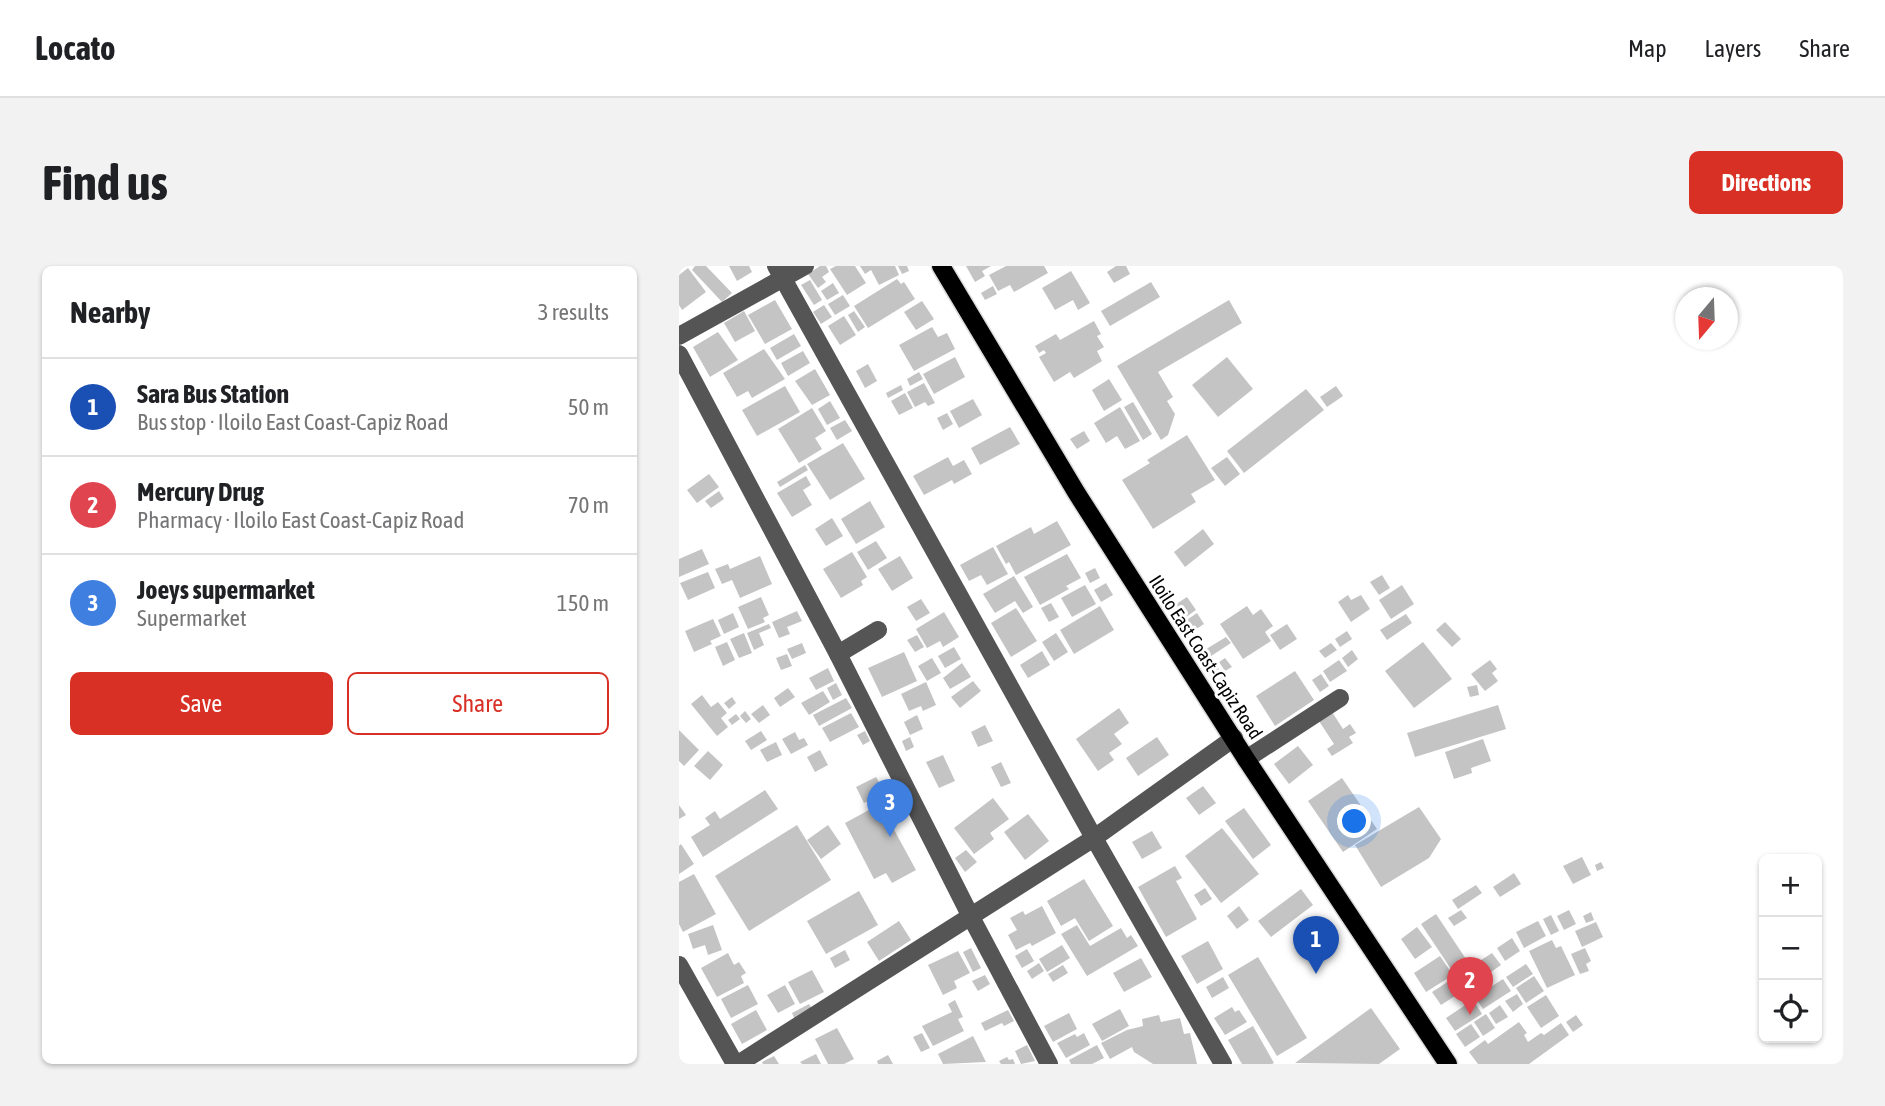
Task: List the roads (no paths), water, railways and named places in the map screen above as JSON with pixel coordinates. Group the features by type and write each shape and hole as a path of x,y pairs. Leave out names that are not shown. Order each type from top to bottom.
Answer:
{"main road":[{"name":"Iloilo East Coast-Capiz Road","path":"941,266 1076,492 1246,759 1448,1064"}],"street":[{"path":"679,336 780,272 805,266"},
{"path":"780,272 1094,838 1223,1064"},
{"path":"679,354 838,654 971,918 1049,1064"},
{"path":"838,654 878,630"},
{"path":"1246,759 1340,698"},
{"path":"679,965 737,1064 1094,838 1234,738"}],"place":[{"name":"Joeys supermarket","path":"890,837"},
{"name":"Sara Bus Station","path":"1316,974"},
{"name":"Mercury Drug","path":"1470,1015"}]}
